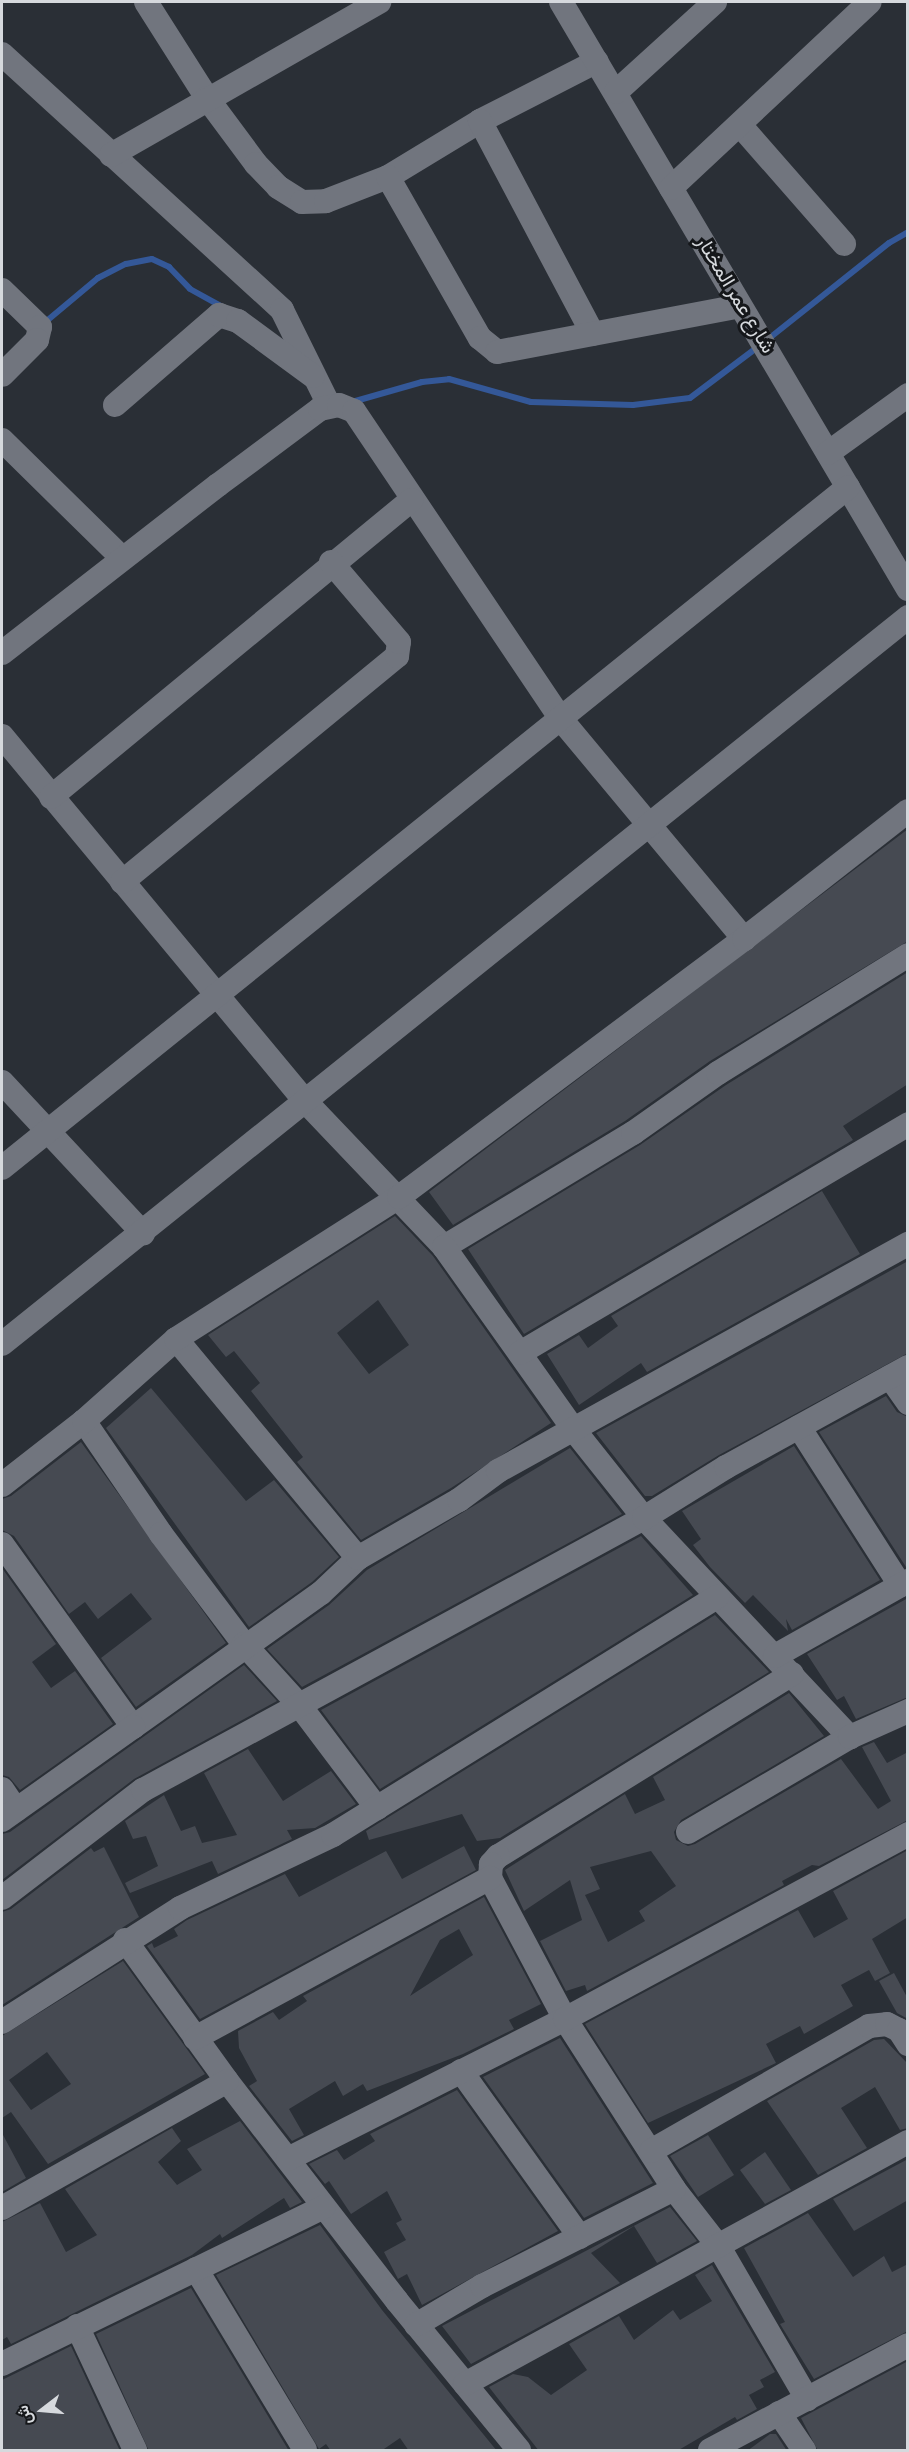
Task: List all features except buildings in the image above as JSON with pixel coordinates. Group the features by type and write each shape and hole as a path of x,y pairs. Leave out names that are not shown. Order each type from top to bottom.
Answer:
{"street":[{"path":"146,2 207,98 256,164 278,187 302,202 326,201 388,177 480,121 597,61"},
{"path":"111,155 207,98 348,9 379,2"},
{"name":"شارع عمر المختار","path":"561,2 908,589"},
{"path":"616,92 715,2"},
{"path":"671,188 870,2"},
{"path":"2,54 282,310 329,405 354,411 411,500 560,718 744,939"},
{"path":"480,121 594,334"},
{"path":"740,125 844,244"},
{"path":"388,177 489,347 506,353 741,306"},
{"path":"2,290 40,327 37,339 2,375"},
{"path":"115,405 219,315 238,321 313,376"},
{"path":"828,453 908,395"},
{"path":"2,653 121,557 329,405"},
{"path":"2,440 121,557"},
{"path":"2,1168 848,488"},
{"path":"51,797 331,562 411,500"},
{"path":"122,882 397,656 399,642 331,562"},
{"path":"2,1344 306,1102 647,824 908,617"},
{"path":"6,750 51,797 219,994 306,1102 399,1197 444,1247 574,1430 644,1518 850,1737"},
{"path":"2,1485 84,1421 176,1339 399,1197 744,939 908,811"},
{"path":"444,1247 633,1133 718,1073 908,955"},
{"path":"2,1082 143,1233"},
{"path":"520,1353 622,1289 676,1262 908,1124"},
{"path":"2,1789 9,1815 133,1727 244,1644 321,1593 358,1558 459,1500 498,1471 908,1244"},
{"path":"176,1339 358,1558"},
{"path":"2,1898 143,1790 644,1518 799,1427 899,1372 908,1404"},
{"path":"84,1421 161,1534 244,1644 300,1706 377,1808"},
{"path":"774,1656 904,1583 799,1427"},
{"path":"2,1544 133,1727"},
{"path":"2,2022 125,1940 180,1908 288,1860 377,1808 717,1597"},
{"path":"792,1674 498,1856 491,1864 490,1878 565,2019 674,2189 719,2247 807,2399"},
{"path":"688,1832 850,1737 908,1711"},
{"path":"288,2159 565,2019 908,1834"},
{"path":"195,2038 490,1878"},
{"path":"125,1940 227,2081 324,2207 519,2451"},
{"path":"651,2151 869,2025 887,2024 898,2030 908,2044"},
{"path":"461,2071 580,2237"},
{"path":"2,2208 227,2081"},
{"path":"465,2384 908,2142"},
{"path":"416,2325 482,2286 674,2189"},
{"path":"2,2364 324,2207"},
{"path":"196,2268 305,2451"},
{"path":"77,2326 135,2451"},
{"path":"710,2451 908,2346"},
{"path":"779,2413 804,2451"}],"waterway":[{"path":"767,340 889,243 908,232"},
{"path":"43,324 98,278 126,264 152,259 169,267 190,289 221,306"},
{"path":"352,402 422,382 449,379 531,402 633,405 690,398 759,346"}]}
